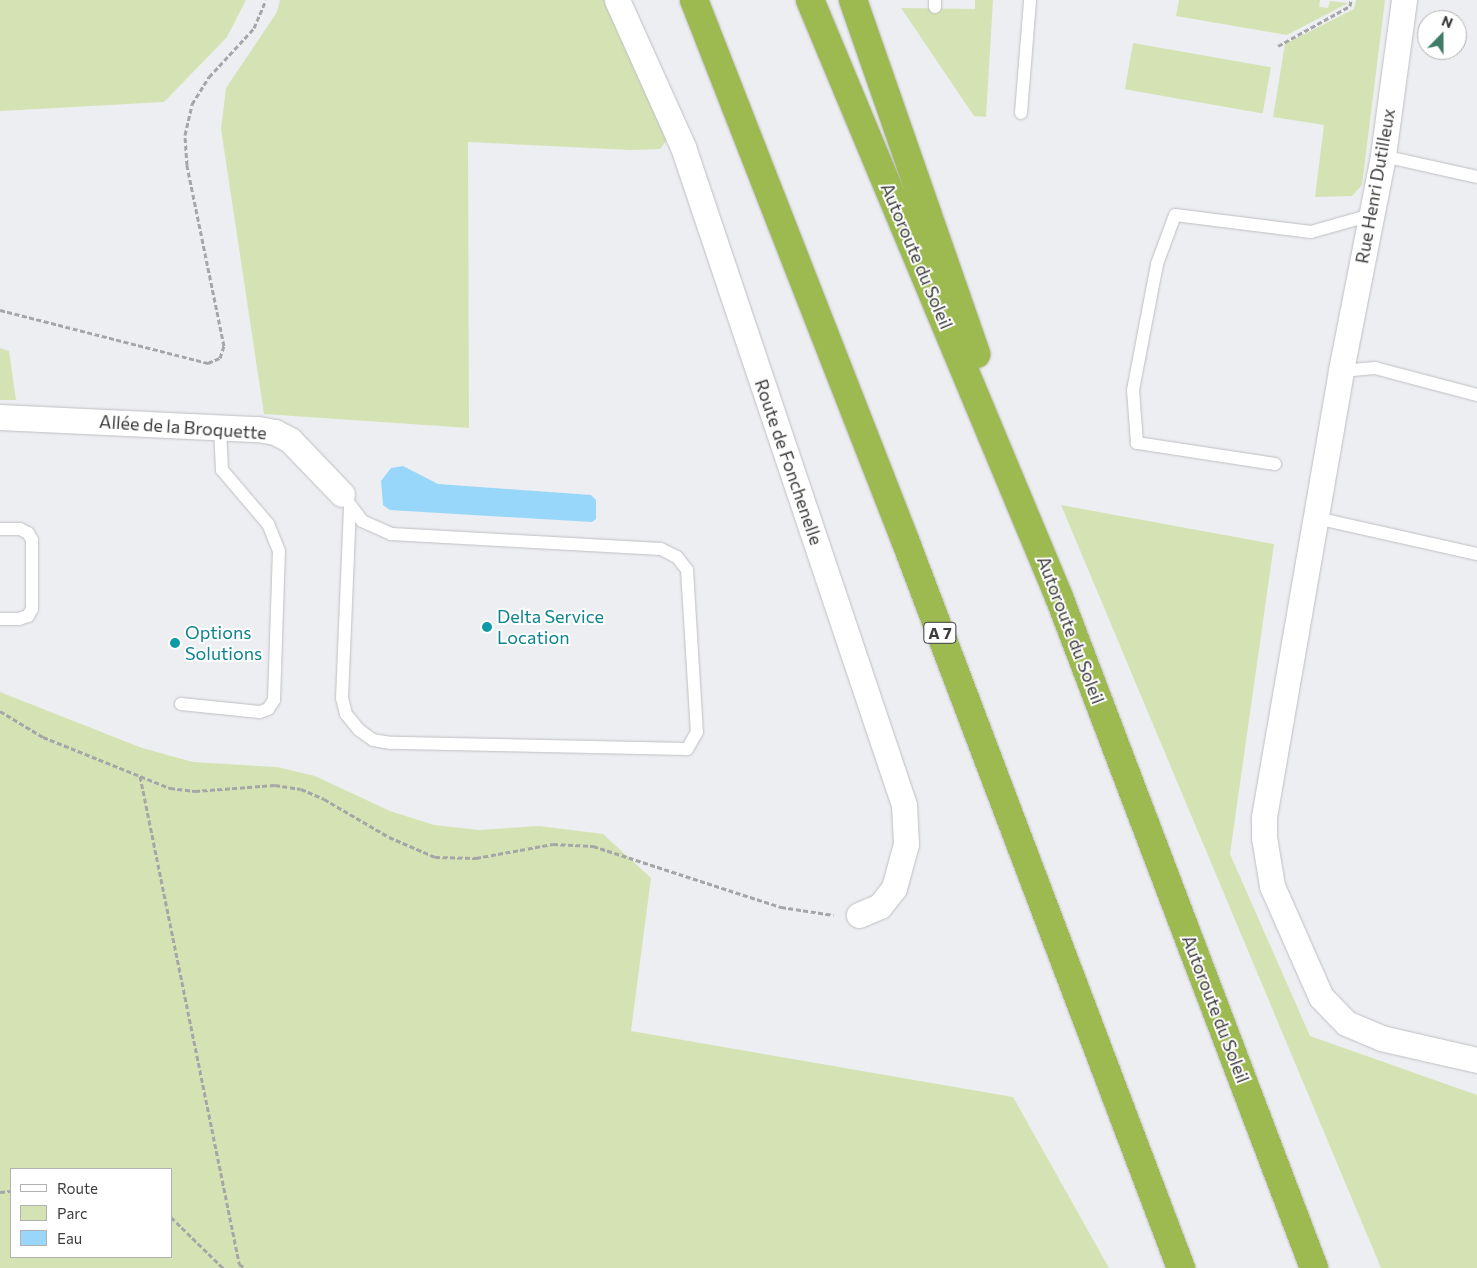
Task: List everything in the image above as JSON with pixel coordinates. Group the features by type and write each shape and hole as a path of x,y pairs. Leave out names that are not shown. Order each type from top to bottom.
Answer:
{"highway":[{"name":"A 7","path":"694,0 902,530 1181,1268"},
{"name":"Autoroute du Soleil","path":"810,0 1059,597 1314,1268"},
{"path":"853,0 1059,597"}],"street":[{"name":"Route de Fonchenelle","path":"617,0 683,147 904,805 906,844 894,888 880,906 859,915"},
{"name":"Rue Henri Dutilleux","path":"1404,0 1383,156 1341,372 1264,818 1272,886 1321,997 1346,1023 1380,1038 1477,1060"},
{"name":"Allée de la Broquette","path":"0,417 258,428 290,440 346,501"}],"lane":[{"path":"1021,113 1030,0"},
{"path":"1383,156 1477,177"},
{"path":"1275,464 1137,443 1133,390 1157,264 1175,215 1311,232 1371,215"},
{"path":"1341,372 1375,368 1477,395"},
{"path":"181,704 260,712 268,710 274,700 279,552 268,524 222,470 220,427"},
{"path":"346,501 362,521 391,534 661,548 677,556 687,570 697,732 687,749 391,744 373,740 359,730 346,714 342,698 346,501"},
{"path":"1316,518 1477,554"},
{"path":"0,529 20,529 28,533 32,540 32,609 28,616 19,619 0,619"}],"path":[{"path":"0,310 208,363 220,358 224,346 187,165 185,135 192,104 209,77 254,28 266,0"},
{"path":"1278,46 1350,6 1351,0"},
{"path":"0,711 43,737 170,788 195,790 276,785 302,789 324,798 389,837 436,857 476,858 553,844 593,846 781,907 832,915 859,915"},
{"path":"140,776 239,1264 246,1268"},
{"path":"172,1218 223,1268"}],"green space":[{"path":"0,0 246,0 227,37 164,102 0,111"},
{"path":"280,0 604,0 668,139 660,149 631,150 468,142 469,428 264,414 221,129 226,88 277,12"},
{"path":"975,0 993,0 986,117 974,116 901,8 975,9"},
{"path":"1179,0 1320,0 1319,7 1328,8 1330,1 1348,3 1287,35 1176,16"},
{"path":"1356,0 1385,0 1362,185 1352,196 1315,197 1324,125 1273,117 1285,44 1354,9"},
{"path":"1133,43 1271,67 1263,114 1125,89"},
{"path":"0,348 9,351 16,400 0,400"},
{"path":"1061,505 1274,544 1230,854 1310,1036 1477,1095 1477,1268 1381,1268"},
{"path":"0,692 142,748 193,762 277,767 315,776 390,811 434,825 479,830 539,826 603,834 651,878 631,1031 1013,1097 1109,1268 0,1268"}],"water":[{"path":"403,466 438,484 591,495 596,500 596,519 592,522 390,510 383,505 381,481 391,468"}],"place":[{"name":"Delta Service Location","path":"487,627"},
{"name":"Options Solutions","path":"175,643"}]}
